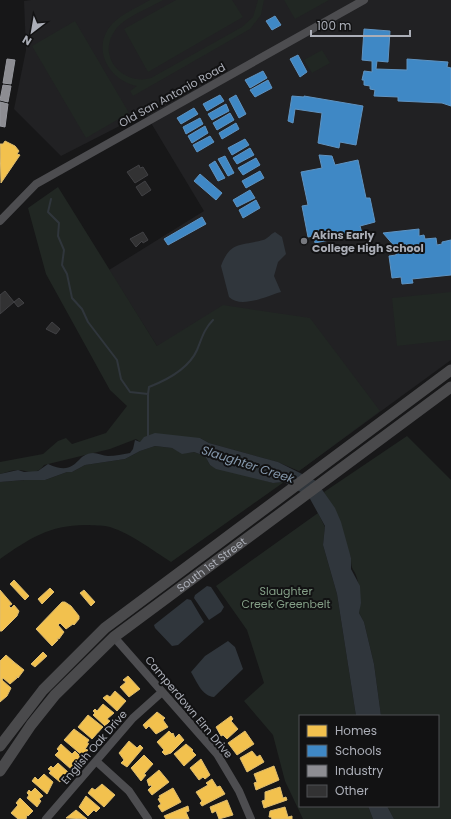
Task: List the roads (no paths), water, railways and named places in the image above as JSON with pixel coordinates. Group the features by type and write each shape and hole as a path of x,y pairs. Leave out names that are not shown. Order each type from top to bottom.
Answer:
{"main road":[{"name":"South 1st Street","path":"0,746 43,690 104,628 451,370"},
{"name":"South 1st Street","path":"0,771 28,730 55,695 114,637 145,612 223,557 340,468 451,387"},
{"path":"104,628 114,637"}],"street":[{"name":"Old San Antonio Road","path":"0,221 36,184 364,0"},
{"name":"Camperdown Elm Drive","path":"114,637 224,764 245,803 251,819"},
{"name":"English Oak Drive","path":"46,819 133,718 162,692"},
{"path":"96,761 129,791 148,819"}],"water":[{"path":"275,232 282,237 286,254 278,262 274,276 281,292 262,299 247,302 240,302 229,297 221,266 228,252 232,248 242,244 268,238"},
{"name":"Slaughter Creek","path":"155,433 200,438 209,443 278,462 316,481 335,508 341,522 351,558 351,569 360,586 361,603 359,613 364,622 374,664 381,715 356,715 337,594 323,545 325,526 309,497 284,482 273,483 216,469 210,465 205,456 194,452 182,454 172,448 155,446 140,451 125,459 85,465 72,472 67,472 45,480 0,482 0,474 18,470 24,472 38,471 48,464 58,468 71,467 87,454 95,453 108,456 130,453 133,449 135,440 140,442 144,437"},
{"path":"207,586 211,587 224,607 221,612 209,620 194,598 195,595"},
{"path":"187,599 191,600 204,622 178,645 172,646 154,625"},
{"path":"228,641 235,647 243,669 214,697 210,696 200,688 191,672 205,656"},
{"path":"368,807 388,807 394,819 373,819"}],"waterway":[{"path":"51,199 48,212 59,223 58,236 64,250 62,265 67,274 72,298 82,309 88,322 117,360 121,379 130,392 148,394 148,436"},
{"path":"148,394 149,387 177,373 189,362 197,350 205,330 213,320"}],"place":[{"name":"Akins Early College High School","path":"304,241"}],"park label":[{"name":"Slaughter Creek Greenbelt","path":"286,597"}]}
